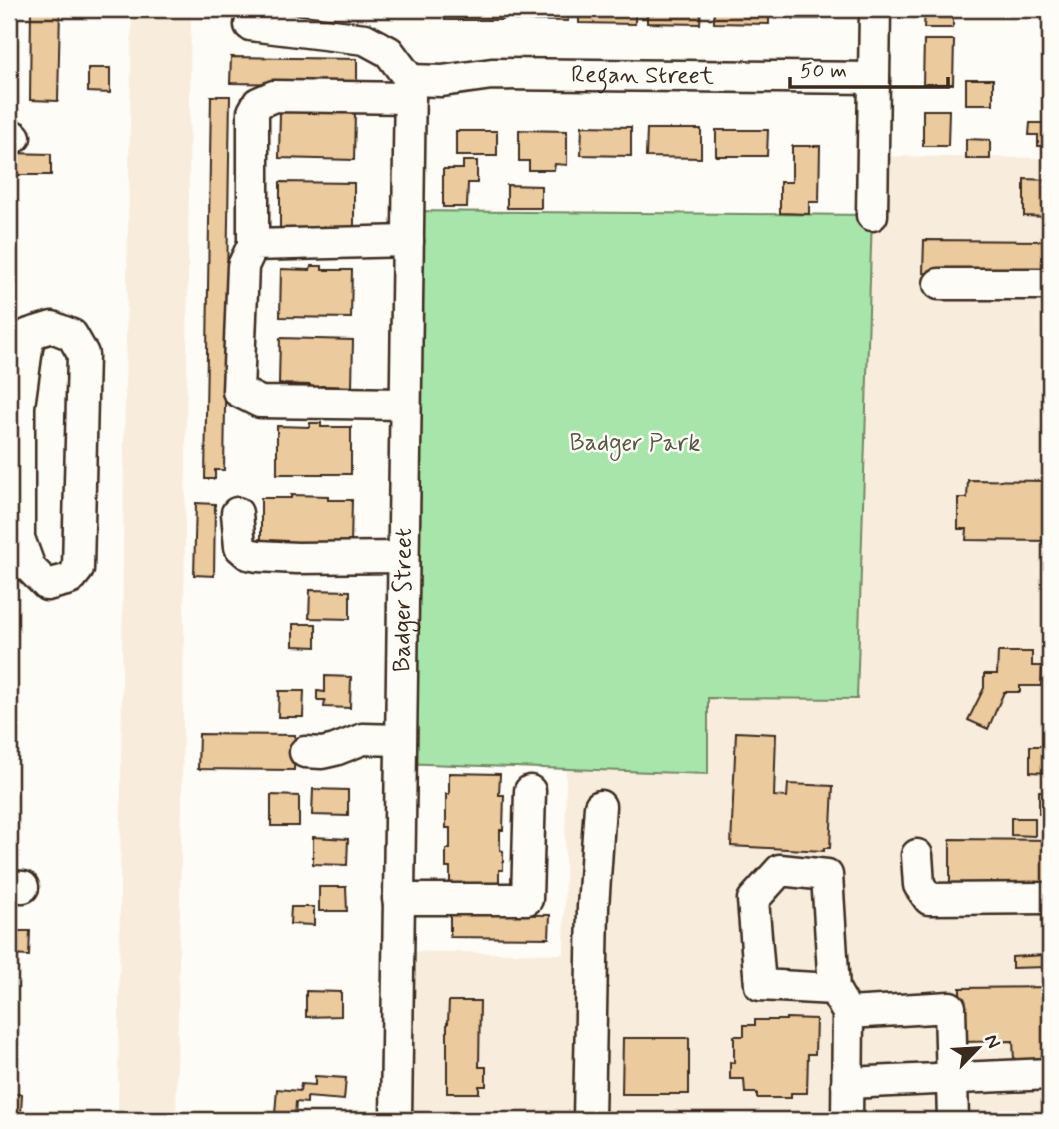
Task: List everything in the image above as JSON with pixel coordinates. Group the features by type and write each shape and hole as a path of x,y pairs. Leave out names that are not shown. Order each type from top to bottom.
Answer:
{"street":[{"path":"872,215 874,9"},
{"path":"250,25 365,39 389,52 410,89"},
{"name":"Regan Street","path":"253,245 253,112 258,103 274,96 410,89 442,81 492,74 874,78"},
{"name":"Badger Street","path":"396,1120 410,89"},
{"path":"405,404 260,402 238,391 243,266 253,245 408,241"},
{"path":"939,284 1050,284"},
{"path":"52,327 72,335 83,354 78,569 70,579 47,585 30,568 14,538 14,406 29,334 52,327"},
{"path":"237,513 240,547 248,554 297,558 402,557"},
{"path":"305,752 322,753 335,750 363,738 400,740"},
{"path":"398,899 527,899 530,791"},
{"path":"589,1120 593,907 600,806"},
{"path":"917,855 919,885 929,900 1050,898"},
{"path":"847,1120 841,1001 950,1007 953,1120"},
{"path":"847,1083 1050,1074"}],"shaded area":[{"path":"132,9 191,9 176,1120 118,1120 124,445"},
{"path":"873,156 1050,158 1050,1120 396,1120 398,951 564,954 566,768 707,774 707,698 857,698"}],"green space":[{"name":"Badger Park","path":"408,211 872,215 857,699 708,698 708,774 399,763"}],"building":[{"path":"31,9 60,9 58,101 30,100"},
{"path":"445,9 503,9 503,20 445,20"},
{"path":"514,9 568,9 568,21 514,20"},
{"path":"579,9 635,9 635,24 579,23"},
{"path":"647,9 701,9 700,24 647,23"},
{"path":"714,9 769,9 769,24 714,23"},
{"path":"794,9 820,9 819,19 794,19"},
{"path":"925,9 953,9 953,28 924,28"},
{"path":"924,40 954,40 953,84 923,84"},
{"path":"231,57 357,59 357,85 230,83"},
{"path":"88,68 110,68 110,93 88,92"},
{"path":"966,79 993,79 993,104 966,104"},
{"path":"211,96 230,96 224,470 215,470 215,479 205,479"},
{"path":"324,108 324,112 355,113 354,160 279,158 280,111"},
{"path":"923,110 949,110 948,146 923,146"},
{"path":"1030,123 1050,123 1050,146 1038,146 1038,135 1029,135"},
{"path":"582,126 631,127 631,156 581,155"},
{"path":"647,129 701,129 701,158 646,157"},
{"path":"519,130 567,131 567,165 555,164 554,170 529,170 529,161 519,161"},
{"path":"716,130 768,130 767,156 716,156"},
{"path":"456,131 497,131 497,156 456,156"},
{"path":"966,139 990,140 990,159 966,159"},
{"path":"792,146 820,146 819,202 809,202 809,214 780,213 780,182 792,182"},
{"path":"9,153 51,154 51,175 9,175"},
{"path":"463,161 477,161 477,183 468,183 467,207 443,207 443,169 463,169"},
{"path":"1024,179 1050,180 1050,217 1024,216"},
{"path":"280,182 354,183 354,231 280,229"},
{"path":"507,185 541,186 541,208 507,208"},
{"path":"924,240 1050,241 1050,275 923,273"},
{"path":"311,266 322,266 322,270 352,270 351,318 280,317 281,269 310,270"},
{"path":"280,338 353,340 352,387 321,386 321,389 310,389 310,385 279,384"},
{"path":"310,423 321,423 321,427 351,427 351,474 277,474 277,426 310,427"},
{"path":"968,480 1050,481 1050,541 966,540 967,529 958,529 958,498 967,498"},
{"path":"291,495 352,500 351,545 261,543 261,498 291,498"},
{"path":"196,503 215,504 214,576 194,575"},
{"path":"310,590 350,591 350,619 309,618"},
{"path":"293,624 316,624 316,647 293,646"},
{"path":"998,652 1032,652 1032,666 1042,666 1041,686 1020,686 1020,692 1004,692 988,729 968,720 984,688 984,674 997,674"},
{"path":"325,676 351,677 350,708 324,707 325,700 317,700 317,691 325,692"},
{"path":"279,691 304,691 303,717 278,717"},
{"path":"736,732 776,734 774,796 787,797 788,784 833,786 830,848 824,848 824,851 731,846"},
{"path":"199,734 295,735 294,770 198,769"},
{"path":"1030,746 1050,746 1050,773 1030,772"},
{"path":"449,773 500,774 499,795 504,795 503,830 500,830 503,870 499,870 499,891 450,891 450,868 446,868 446,849 450,849 450,828 446,828"},
{"path":"313,789 348,790 348,816 312,815"},
{"path":"1039,791 1050,792 1050,814 1039,814"},
{"path":"271,795 299,796 299,826 271,826"},
{"path":"1011,818 1035,818 1035,836 1011,835"},
{"path":"313,837 348,839 347,865 313,864"},
{"path":"950,839 1050,840 1050,892 950,890"},
{"path":"319,887 346,887 347,911 319,911"},
{"path":"291,907 314,907 314,925 290,924"},
{"path":"450,914 550,915 549,938 450,937"},
{"path":"9,931 30,931 29,956 9,955"},
{"path":"1044,955 1045,967 1012,968 1012,957"},
{"path":"1050,987 1050,1056 1042,1056 1042,1060 1014,1060 1013,1041 961,1042 960,988"},
{"path":"306,991 341,992 341,1016 306,1017"},
{"path":"449,1001 480,1001 479,1067 486,1067 486,1086 479,1086 479,1093 447,1093"},
{"path":"816,1019 815,1054 808,1054 807,1093 791,1093 791,1098 757,1098 757,1093 745,1093 744,1079 730,1079 730,1062 734,1063 734,1036 744,1036 744,1025 755,1025 755,1020"},
{"path":"623,1038 689,1038 689,1094 622,1094"},
{"path":"315,1076 346,1078 344,1100 307,1097 307,1103 296,1102 295,1116 275,1114 277,1089 300,1091 301,1084 315,1085"},
{"path":"9,1094 22,1094 21,1114 9,1113"}]}
